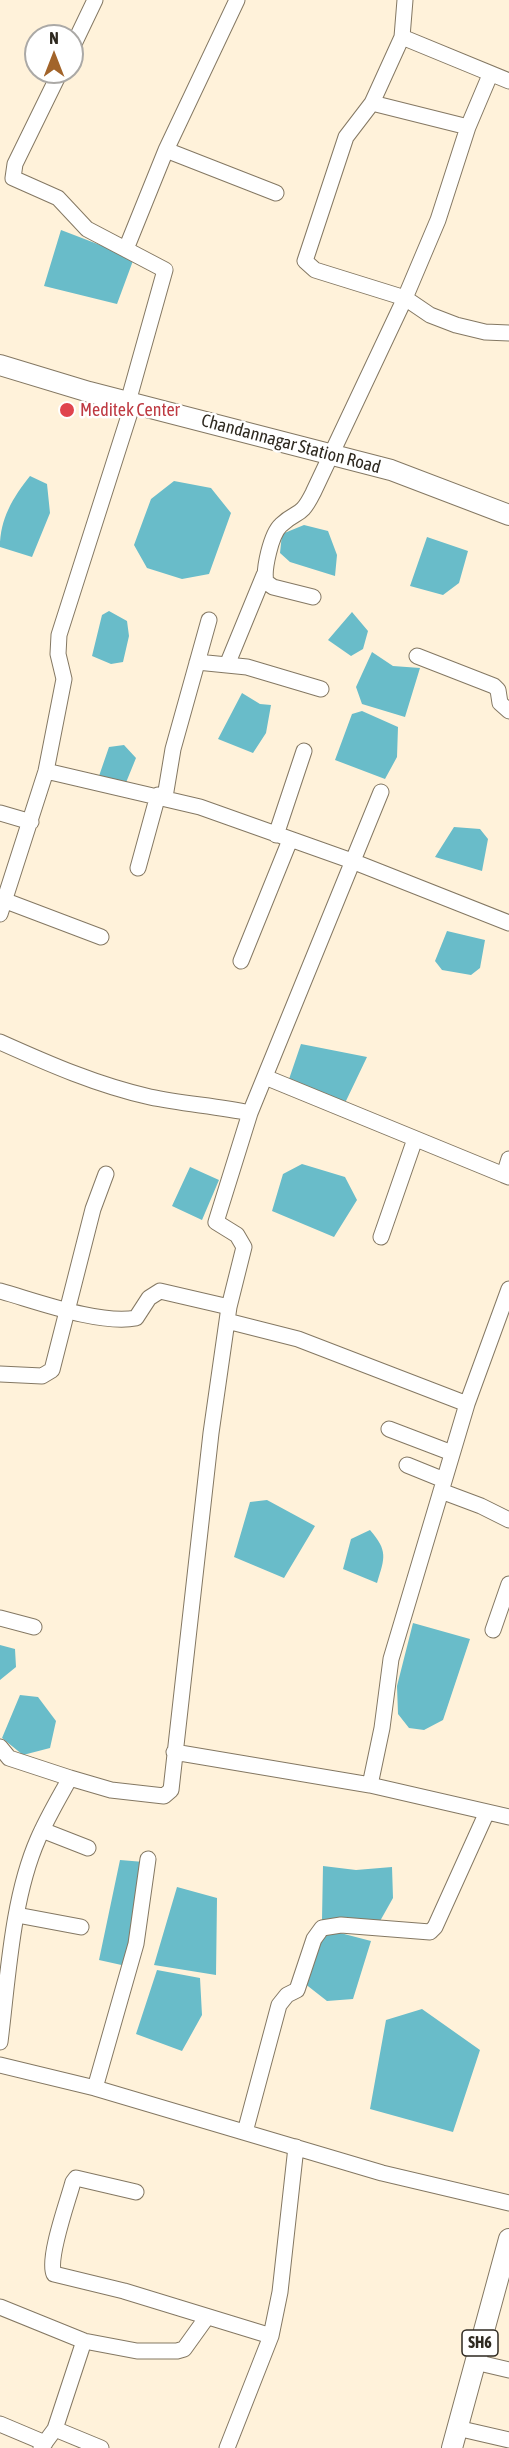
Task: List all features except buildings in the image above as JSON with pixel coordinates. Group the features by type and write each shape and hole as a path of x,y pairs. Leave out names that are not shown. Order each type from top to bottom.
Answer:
{"main road":[{"name":"Chandannagar Station Road","path":"0,365 130,403 391,470 509,515"},
{"name":"SH6","path":"452,2448 509,2239"}],"street":[{"path":"84,24 95,0"},
{"path":"126,249 166,150 237,0"},
{"path":"405,0 402,37 372,103 346,136 305,261 315,270 405,298 430,315 456,325 485,332 509,333"},
{"path":"402,37 509,81"},
{"path":"227,665 264,575 277,529 305,510 405,298 438,220 468,127 490,75"},
{"path":"54,84 15,164 13,177 58,198 87,229 165,270 130,403 59,635 58,654 64,679 46,771 3,907 101,937"},
{"path":"372,103 468,127"},
{"path":"166,150 276,193"},
{"path":"264,575 266,582 273,587 313,597"},
{"path":"138,868 161,796 209,620"},
{"path":"417,656 494,686 498,690 500,703 509,711"},
{"path":"197,662 265,671 321,689"},
{"path":"241,961 283,837 304,751"},
{"path":"46,771 161,796 200,807 352,861 509,922"},
{"path":"1,1753 18,1762 111,1790 164,1796 171,1790 199,1525 228,1314 244,1246 237,1235 216,1222 250,1113 381,792"},
{"path":"0,813 31,822"},
{"path":"0,1042 64,1071 98,1083 152,1097 250,1113"},
{"path":"265,1077 507,1176 509,1159"},
{"path":"381,1237 415,1139"},
{"path":"0,1374 48,1375 52,1370 106,1174"},
{"path":"370,1785 382,1728 391,1659 467,1404 509,1289"},
{"path":"0,1291 67,1310 125,1320 136,1318 154,1293 160,1291 298,1339 467,1404"},
{"path":"389,1429 452,1453"},
{"path":"406,1465 509,1520"},
{"path":"493,1630 509,1584"},
{"path":"0,1618 34,1626"},
{"path":"174,1752 370,1785 509,1816"},
{"path":"0,2042 7,1929 17,1915 31,1858 42,1830 70,1778"},
{"path":"245,2132 279,2005 287,1995 297,1990 314,1939 322,1928 341,1925 430,1932 435,1927 488,1812"},
{"path":"42,1830 88,1848"},
{"path":"94,2088 136,1944 148,1859"},
{"path":"17,1915 81,1927"},
{"path":"0,2065 94,2088 382,2173 509,2203"},
{"path":"227,2448 271,2336 280,2292 296,2147"},
{"path":"136,2192 76,2178 73,2182 54,2256 54,2274 124,2291 271,2336"},
{"path":"0,2307 84,2341 137,2351 177,2351 190,2343 207,2317"},
{"path":"0,2424 43,2445 55,2429 84,2341"},
{"path":"475,2362 509,2370"},
{"path":"457,2428 509,2440"},
{"path":"55,2429 100,2448"}],"water":[{"path":"61,230 134,258 117,304 44,286"},
{"path":"30,476 47,484 50,513 32,557 0,547 5,518 18,492"},
{"path":"174,481 211,488 231,513 209,574 182,579 147,568 134,545 151,499"},
{"path":"304,525 328,531 337,555 335,576 290,562 280,553 282,534"},
{"path":"427,537 468,551 459,583 443,595 410,586"},
{"path":"109,611 127,621 129,636 123,662 111,664 92,656 102,615"},
{"path":"352,612 368,631 363,649 351,656 328,640"},
{"path":"372,652 393,666 420,668 405,717 362,704 356,687"},
{"path":"242,693 260,704 271,705 266,733 253,753 218,739"},
{"path":"362,711 398,727 397,757 385,779 335,760 352,714"},
{"path":"124,745 136,758 125,785 99,776 109,747"},
{"path":"454,827 480,829 488,839 482,871 435,857"},
{"path":"447,931 485,940 480,968 471,975 442,970 435,961"},
{"path":"301,1044 367,1057 345,1103 287,1085"},
{"path":"302,1164 345,1177 357,1200 334,1237 272,1211 283,1174"},
{"path":"190,1167 219,1180 202,1220 172,1206"},
{"path":"267,1500 315,1526 284,1578 234,1557 250,1502"},
{"path":"370,1530 380,1543 383,1555 377,1583 343,1569 351,1539"},
{"path":"413,1623 470,1639 443,1720 424,1730 409,1728 398,1714 397,1686"},
{"path":"0,1645 15,1649 16,1667 0,1680"},
{"path":"20,1695 38,1697 56,1721 50,1748 23,1755 2,1738"},
{"path":"120,1860 144,1862 126,1966 99,1960"},
{"path":"323,1866 356,1870 392,1867 393,1898 375,1930 322,1920"},
{"path":"177,1887 217,1898 216,1975 154,1965"},
{"path":"325,1929 371,1941 353,1999 327,2001 304,1983"},
{"path":"157,1970 200,1978 202,2015 182,2051 136,2034"},
{"path":"422,2009 480,2050 453,2132 370,2109 386,2020"}],"place":[{"name":"Meditek Center","path":"67,410"}]}
